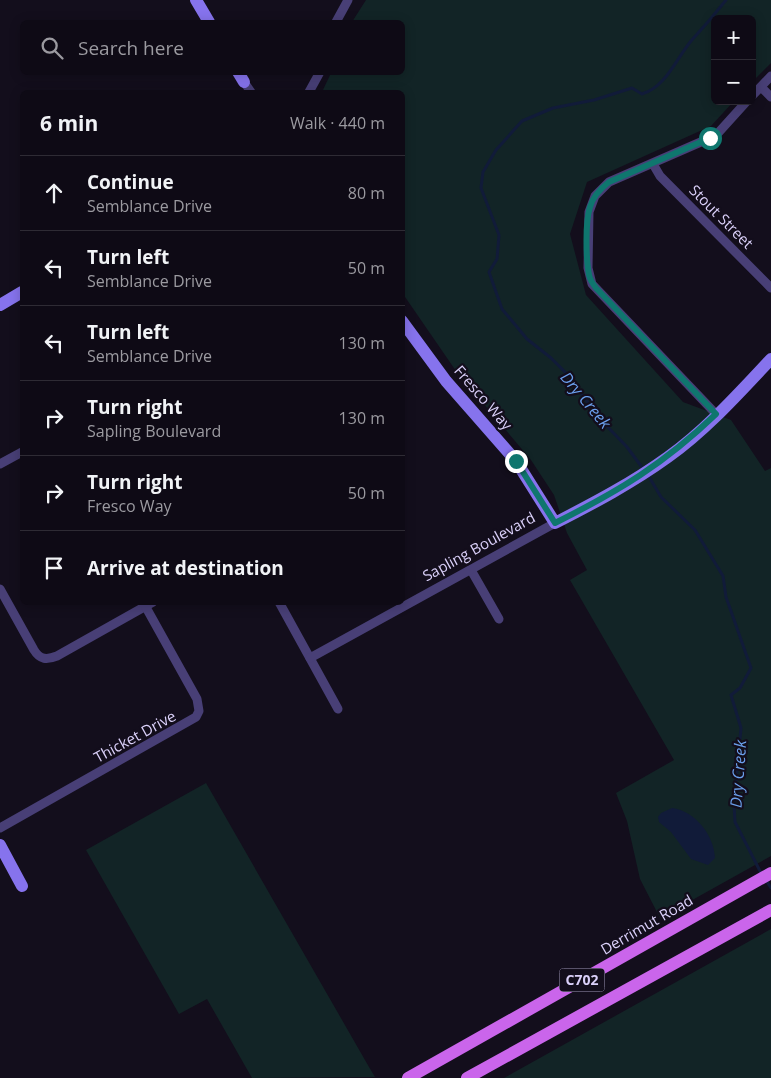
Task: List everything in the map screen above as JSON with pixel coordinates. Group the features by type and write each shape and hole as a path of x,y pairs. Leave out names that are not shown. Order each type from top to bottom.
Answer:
{"main road":[{"name":"Derrimut Road","path":"408,1078 771,872"},
{"name":"C702","path":"467,1078 771,910"}],"street":[{"path":"196,0 208,20"},
{"path":"337,20 345,1"},
{"path":"310,90 318,75"},
{"path":"756,92 771,76"},
{"path":"761,87 771,97"},
{"path":"716,414 596,288 589,275 589,212 595,196 609,182 653,164 719,132 743,105"},
{"name":"Stout Street","path":"653,164 660,176 771,288"},
{"path":"0,305 20,293"},
{"name":"Fresco Way","path":"405,325 446,382 516,461 555,523"},
{"name":"Sapling Boulevard","path":"310,658 621,488 668,458 716,414 771,359"},
{"path":"0,464 20,453"},
{"path":"471,570 499,619"},
{"path":"0,589 34,650 43,658 57,656 145,605"},
{"name":"Thicket Drive","path":"0,828 196,717 199,711 197,699 148,605"},
{"path":"281,605 338,710"},
{"path":"0,845 22,886"}],"shaded area":[{"path":"366,0 771,0 771,63 756,78 756,15 711,15 711,105 730,105 711,126 587,182 570,234 586,295 683,402 731,420 765,471 771,468 771,856 660,918 640,879 627,821 616,793 674,760 570,580 587,570 567,533 554,495 531,460 456,371 405,297 405,90 323,90 330,75 405,75 405,20 353,20"},
{"path":"206,783 375,1077 252,1078 207,999 179,1014 86,850"},
{"path":"771,929 771,1078 504,1078"}],"water":[{"path":"672,808 688,814 702,825 714,849 715,858 708,865 691,859 671,832 659,822 658,817 661,813"}],"waterway":[{"name":"Dry Creek","path":"644,470 627,447 599,418 568,375 551,358 527,339 502,309 489,272 497,259 499,235 481,188 483,172 496,150 522,121 553,108 594,100 632,88 642,94 658,85 670,72 691,41 726,0"},
{"name":"Dry Creek","path":"648,475 661,497 695,530 723,576 726,597 751,668 740,688 731,695 741,728 734,804 735,822 762,875"},
{"name":"Dry Creek","path":"766,880 771,888"}],"route":[{"path":"516,461 555,523 602,500 668,458 716,414 592,284 588,268 589,212 592,200 600,190 609,182 710,138"}]}
